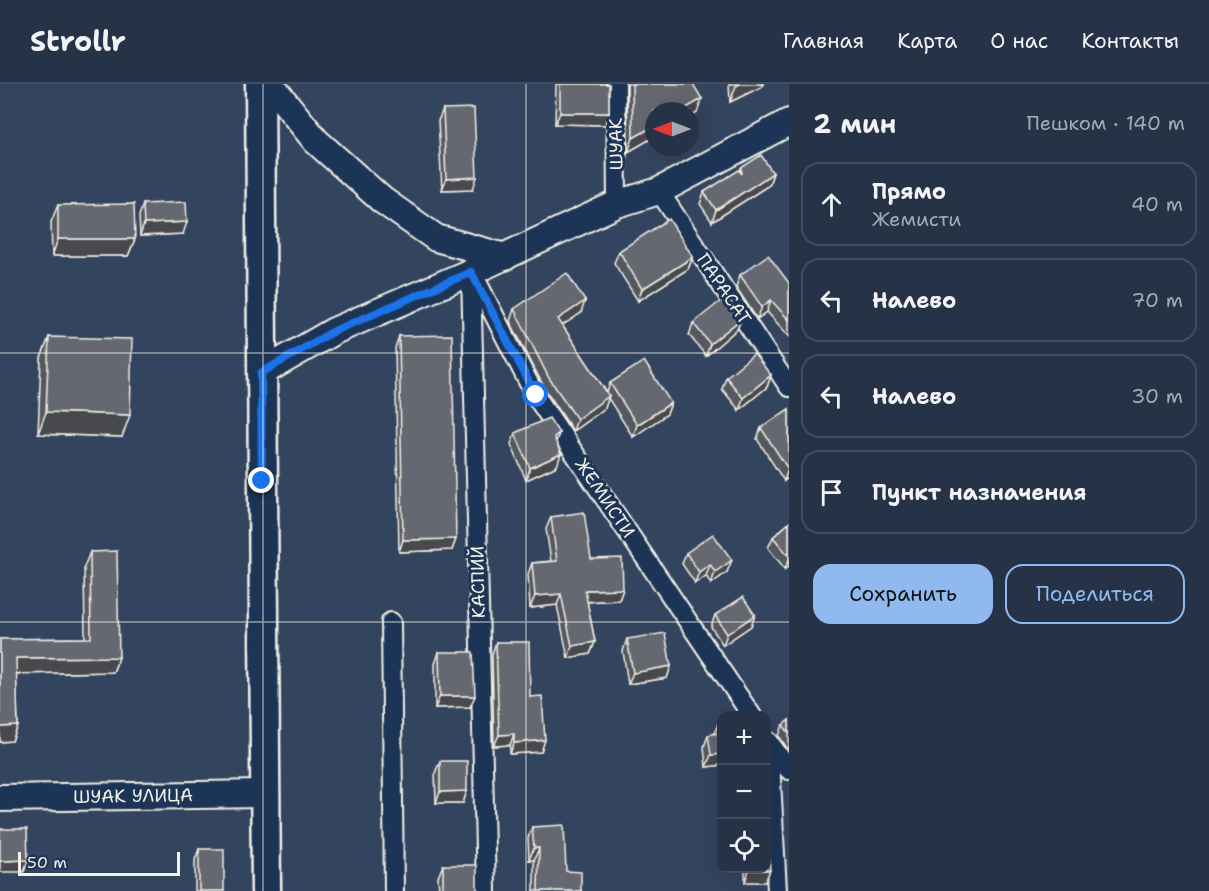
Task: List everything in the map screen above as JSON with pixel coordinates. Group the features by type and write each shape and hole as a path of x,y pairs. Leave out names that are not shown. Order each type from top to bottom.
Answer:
{"main road":[{"path":"260,84 266,891"}],"street":[{"path":"270,84 316,141 382,200 436,238 505,257"},
{"name":"ШУАК","path":"616,84 617,204"},
{"path":"261,373 334,331 505,257 617,204 659,191 789,122"},
{"name":"ПАРАСАТ","path":"659,191 789,387"},
{"name":"ЖЕМИСТИ","path":"471,272 536,395 749,711"},
{"name":"КАСПИЙ","path":"471,272 486,891"},
{"path":"391,622 394,891"},
{"path":"771,744 789,770"},
{"path":"769,765 777,891"},
{"name":"ШУАК УЛИЦА","path":"0,798 266,794"}],"building":[{"path":"560,84 609,84 609,113 560,113"},
{"path":"632,84 693,84 702,99 697,102 645,102 645,131 633,138"},
{"path":"474,108 477,177 446,179 443,109"},
{"path":"761,155 773,173 716,210 704,192 739,170 742,174 741,168"},
{"path":"186,202 187,222 144,224 143,204"},
{"path":"134,204 135,239 58,239 58,205"},
{"path":"669,219 693,257 642,289 619,251"},
{"path":"768,255 789,283 789,320 771,300 762,307 740,275"},
{"path":"567,273 585,301 558,319 609,396 577,419 549,378 514,309"},
{"path":"727,296 742,318 710,344 693,323"},
{"path":"452,335 456,539 403,540 399,336"},
{"path":"49,337 132,339 130,415 46,412"},
{"path":"754,354 771,375 743,398 726,377"},
{"path":"644,361 671,403 637,425 610,383"},
{"path":"789,409 789,469 788,469 761,428"},
{"path":"549,418 559,433 554,437 561,454 530,468 515,433"},
{"path":"584,512 591,559 622,558 623,589 585,590 595,642 572,646 561,594 535,596 532,563 557,561 551,517"},
{"path":"789,523 789,556 773,537"},
{"path":"713,534 732,560 715,572 710,564 699,572 686,553"},
{"path":"117,551 119,657 16,658 18,726 0,727 0,639 91,638 90,552"},
{"path":"743,597 755,615 727,634 715,615"},
{"path":"665,633 671,666 633,673 627,639"},
{"path":"496,642 529,642 530,697 542,696 545,740 514,743 514,734 499,735"},
{"path":"439,652 473,652 475,696 440,696"},
{"path":"789,720 789,733 783,725"},
{"path":"717,733 717,754 711,755 708,735"},
{"path":"440,761 467,761 467,791 440,792"},
{"path":"564,825 566,871 581,872 581,891 538,891 539,848 534,848 532,827"},
{"path":"0,829 27,829 28,860 0,861"},
{"path":"199,849 224,849 224,891 199,891"},
{"path":"443,865 477,865 477,891 443,891"}],"route":[{"path":"262,481 261,373 334,331 471,272 536,395"}]}
